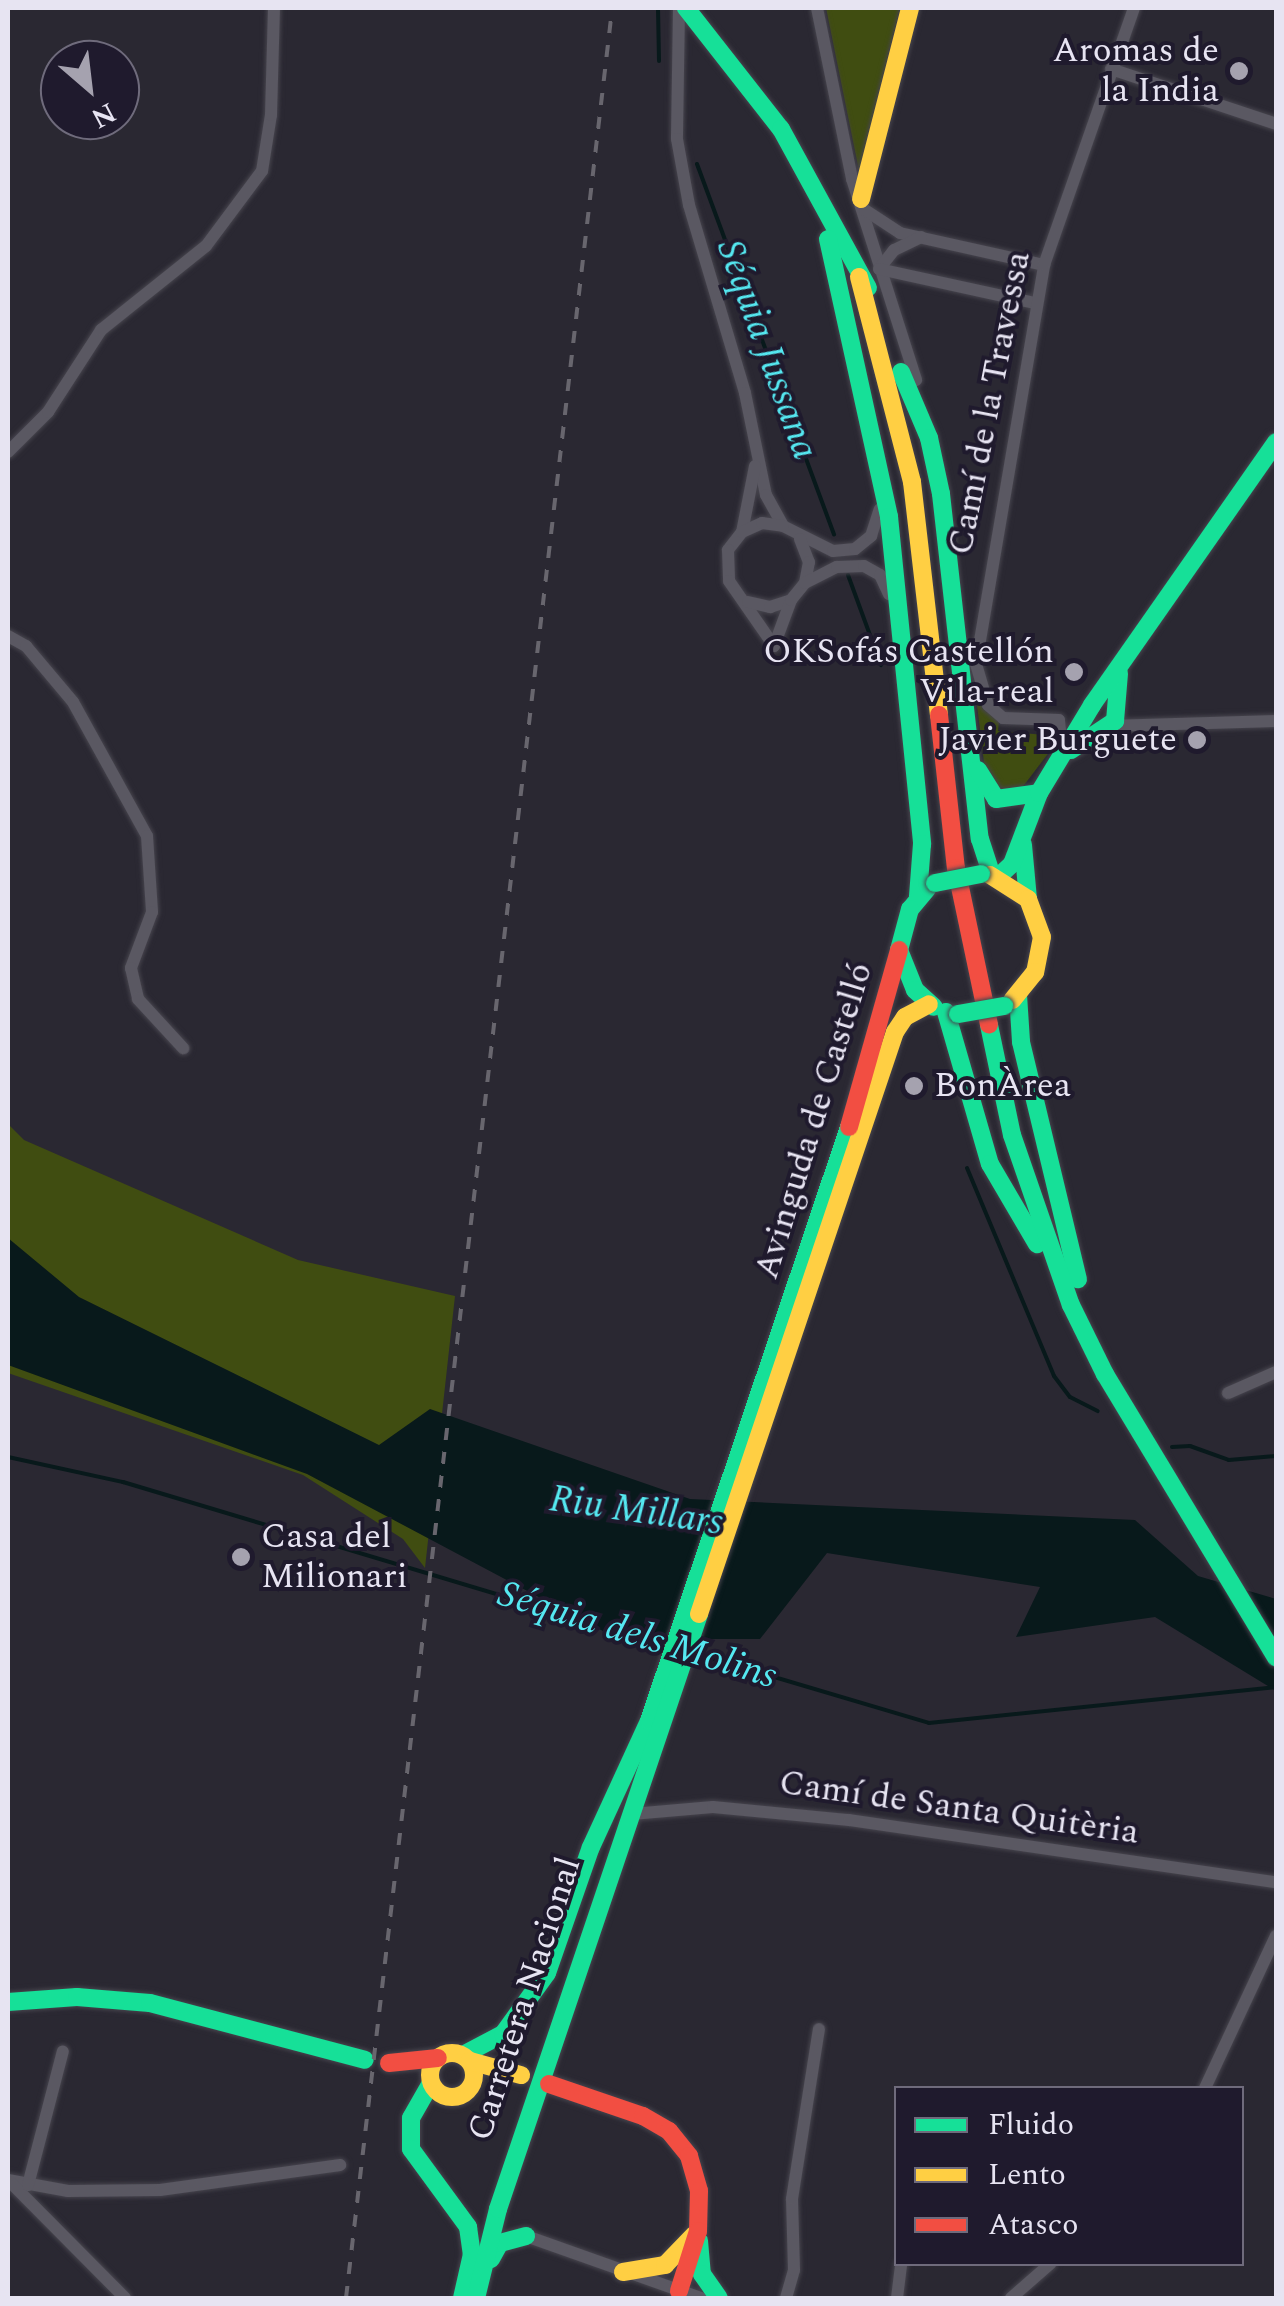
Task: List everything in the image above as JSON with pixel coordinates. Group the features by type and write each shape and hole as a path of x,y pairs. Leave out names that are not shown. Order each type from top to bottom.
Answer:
{"main road":[{"path":"862,204 910,8"},
{"path":"688,12 781,129 859,277 929,438 963,647 980,839 990,875 1028,899"},
{"path":"821,200 881,492 902,650 922,844 918,896 900,930 899,950 914,990 944,1010 990,1164 1179,1504 1276,1657"},
{"path":"859,277 912,482 956,868 978,1000 1012,1135 1071,1305"},
{"path":"918,896 935,883 990,875 1022,841 1039,793 1061,758 1105,713 1120,667 1276,442"},
{"path":"971,732 985,791 1012,801 1039,793"},
{"path":"1022,841 1028,899 1040,926 1042,955 1011,1001 1056,1166 1075,1272 1107,1354 1106,1374"},
{"name":"Avinguda de Castelló","path":"796,1312 875,1050 899,950"},
{"path":"944,1010 1011,1001"},
{"name":"Avinguda de Castelló","path":"796,1312 895,1032 905,1017 944,1010"},
{"path":"466,2058 503,2034 547,1973 591,1847 656,1723 796,1312"},
{"name":"Carretera Nacional","path":"478,2298 512,2168 632,1814 656,1723"},
{"name":"Carretera Nacional","path":"464,2298 513,2134 656,1723"},
{"path":"8,2002 77,1996 150,2004 364,2060"},
{"path":"438,2058 431,2081 411,2118 410,2148 468,2227 472,2254 464,2298"},
{"path":"466,2058 473,2083"},
{"path":"502,2069 452,2098 431,2081 394,2063 466,2058 522,2074"},
{"path":"550,2084 643,2116 669,2131 688,2156 699,2191 702,2274 719,2298"},
{"path":"478,2298 493,2250 526,2236 504,2215 512,2168"},
{"path":"623,2272 664,2265 698,2231"},
{"path":"678,2295 698,2231"}],"street":[{"path":"8,452 48,412 101,330 206,246 262,171 272,115 274,8"},
{"path":"817,8 878,269 937,434 954,528 963,647"},
{"name":"Camí de la Travessa","path":"1061,758 1059,720 1003,718 977,683 989,568 1034,303 1134,8"},
{"path":"688,12 676,140 689,205 745,393 756,458 783,526"},
{"path":"1112,70 1276,124"},
{"path":"862,204 886,228 1044,265"},
{"path":"878,269 894,250 921,237"},
{"path":"878,269 1034,303"},
{"path":"756,458 742,532 728,550 729,581 748,602 774,646 791,600 805,583 856,562 880,575 894,603 902,650"},
{"path":"742,532 762,523 783,526 800,539 833,551 855,550 880,519 881,492"},
{"path":"800,539 809,562 805,583"},
{"path":"748,602 770,606 791,600"},
{"path":"8,636 26,646 73,702 147,836 152,912 131,968 138,998 183,1048"},
{"path":"1105,713 1147,724 1276,722"},
{"path":"1228,1393 1276,1372"},
{"name":"Camí de Santa Quitèria","path":"632,1814 712,1807 849,1820 1276,1882"},
{"path":"1206,2086 1276,1936"},
{"path":"786,2298 794,2270 792,2199 819,2029"},
{"path":"28,2185 63,2051"},
{"path":"8,2180 68,2192 160,2190 340,2165"},
{"path":"8,2180 124,2298"},
{"path":"526,2236 678,2295 701,2298"},
{"path":"897,2298 901,2266"},
{"path":"1011,2298 1048,2266"}],"green space":[{"path":"826,8 900,8 859,171"},
{"path":"976,697 999,721 998,731 1045,735 1046,725 1054,727 1057,742 1021,789 1005,794 985,771"},
{"path":"8,1124 24,1140 298,1260 455,1296 425,1568 403,1539 303,1475 8,1373"}],"water":[{"name":"Riu Millars","path":"8,1238 79,1297 379,1445 430,1409 690,1499 1135,1520 1198,1576 1276,1599 1276,1691 1155,1617 1016,1637 1040,1587 827,1553 760,1639 618,1639 307,1474 8,1365"}],"waterway":[{"name":"Séquia Jussana","path":"658,8 659,61"},
{"name":"Séquia Jussana","path":"697,164 834,535"},
{"name":"Séquia Jussana","path":"848,575 881,665"},
{"name":"Séquia Jussana","path":"967,1168 1054,1376 1070,1397 1098,1411"},
{"name":"Séquia Jussana","path":"1172,1447 1190,1446 1229,1460 1276,1456"},
{"name":"Séquia dels Molins","path":"8,1457 123,1482 584,1620"},
{"name":"Séquia dels Molins","path":"646,1638 670,1646"},
{"name":"Séquia dels Molins","path":"693,1653 929,1723 1276,1687"}],"railway":[{"path":"346,2298 612,8"}],"traffic: fast":[{"path":"686,8 781,129 868,288"},
{"path":"828,239 889,517 922,844 918,896"},
{"path":"901,372 929,438 941,494 980,839 992,875"},
{"path":"998,877 1012,864 1039,793 1092,705 1276,442"},
{"path":"1071,750 1115,721 1119,673"},
{"path":"978,770 996,799 1039,793"},
{"path":"1023,845 1028,899"},
{"path":"935,883 981,874"},
{"path":"927,889 910,909 899,950 915,990 934,1007"},
{"path":"1018,995 1021,1042 1078,1279"},
{"path":"958,1014 1004,1006"},
{"path":"946,1012 990,1164 1037,1244"},
{"path":"989,1025 1012,1135 1071,1305 1105,1374 1276,1657"},
{"path":"463,2055 503,2034 547,1973 591,1847 649,1721 849,1127"},
{"path":"476,2298 498,2209 699,1614"},
{"path":"8,2002 77,1997 150,2003 365,2060"},
{"path":"431,2083 411,2118 411,2149 468,2227 472,2254 462,2298"},
{"path":"491,2259 500,2243 526,2236"},
{"path":"699,2241 702,2274 719,2298"}],"traffic: slow":[{"path":"861,199 910,8"},
{"path":"859,277 912,482 939,715"},
{"path":"990,875 1028,899 1042,937 1035,972 1012,1000"},
{"path":"699,1614 895,1032 905,1017 929,1004"},
{"path":"452,2053 468,2059 474,2075 468,2091 452,2097 436,2091 430,2075 436,2059 452,2053"},
{"path":"470,2061 521,2075"},
{"path":"623,2272 665,2265 694,2235"}],"traffic: jam":[{"path":"939,715 956,868 989,1025"},
{"path":"849,1127 899,950"},
{"path":"389,2063 438,2058"},
{"path":"549,2084 643,2116 669,2131 689,2156 699,2191 698,2231 679,2291"}],"place":[{"name":"Aromas de la India","path":"1239,71"},
{"name":"OKSofás Castellón Vila-real","path":"1074,672"},
{"name":"Javier Burguete","path":"1197,740"},
{"name":"BonÀrea","path":"914,1086"},
{"name":"Casa del Milionari","path":"241,1557"}]}
